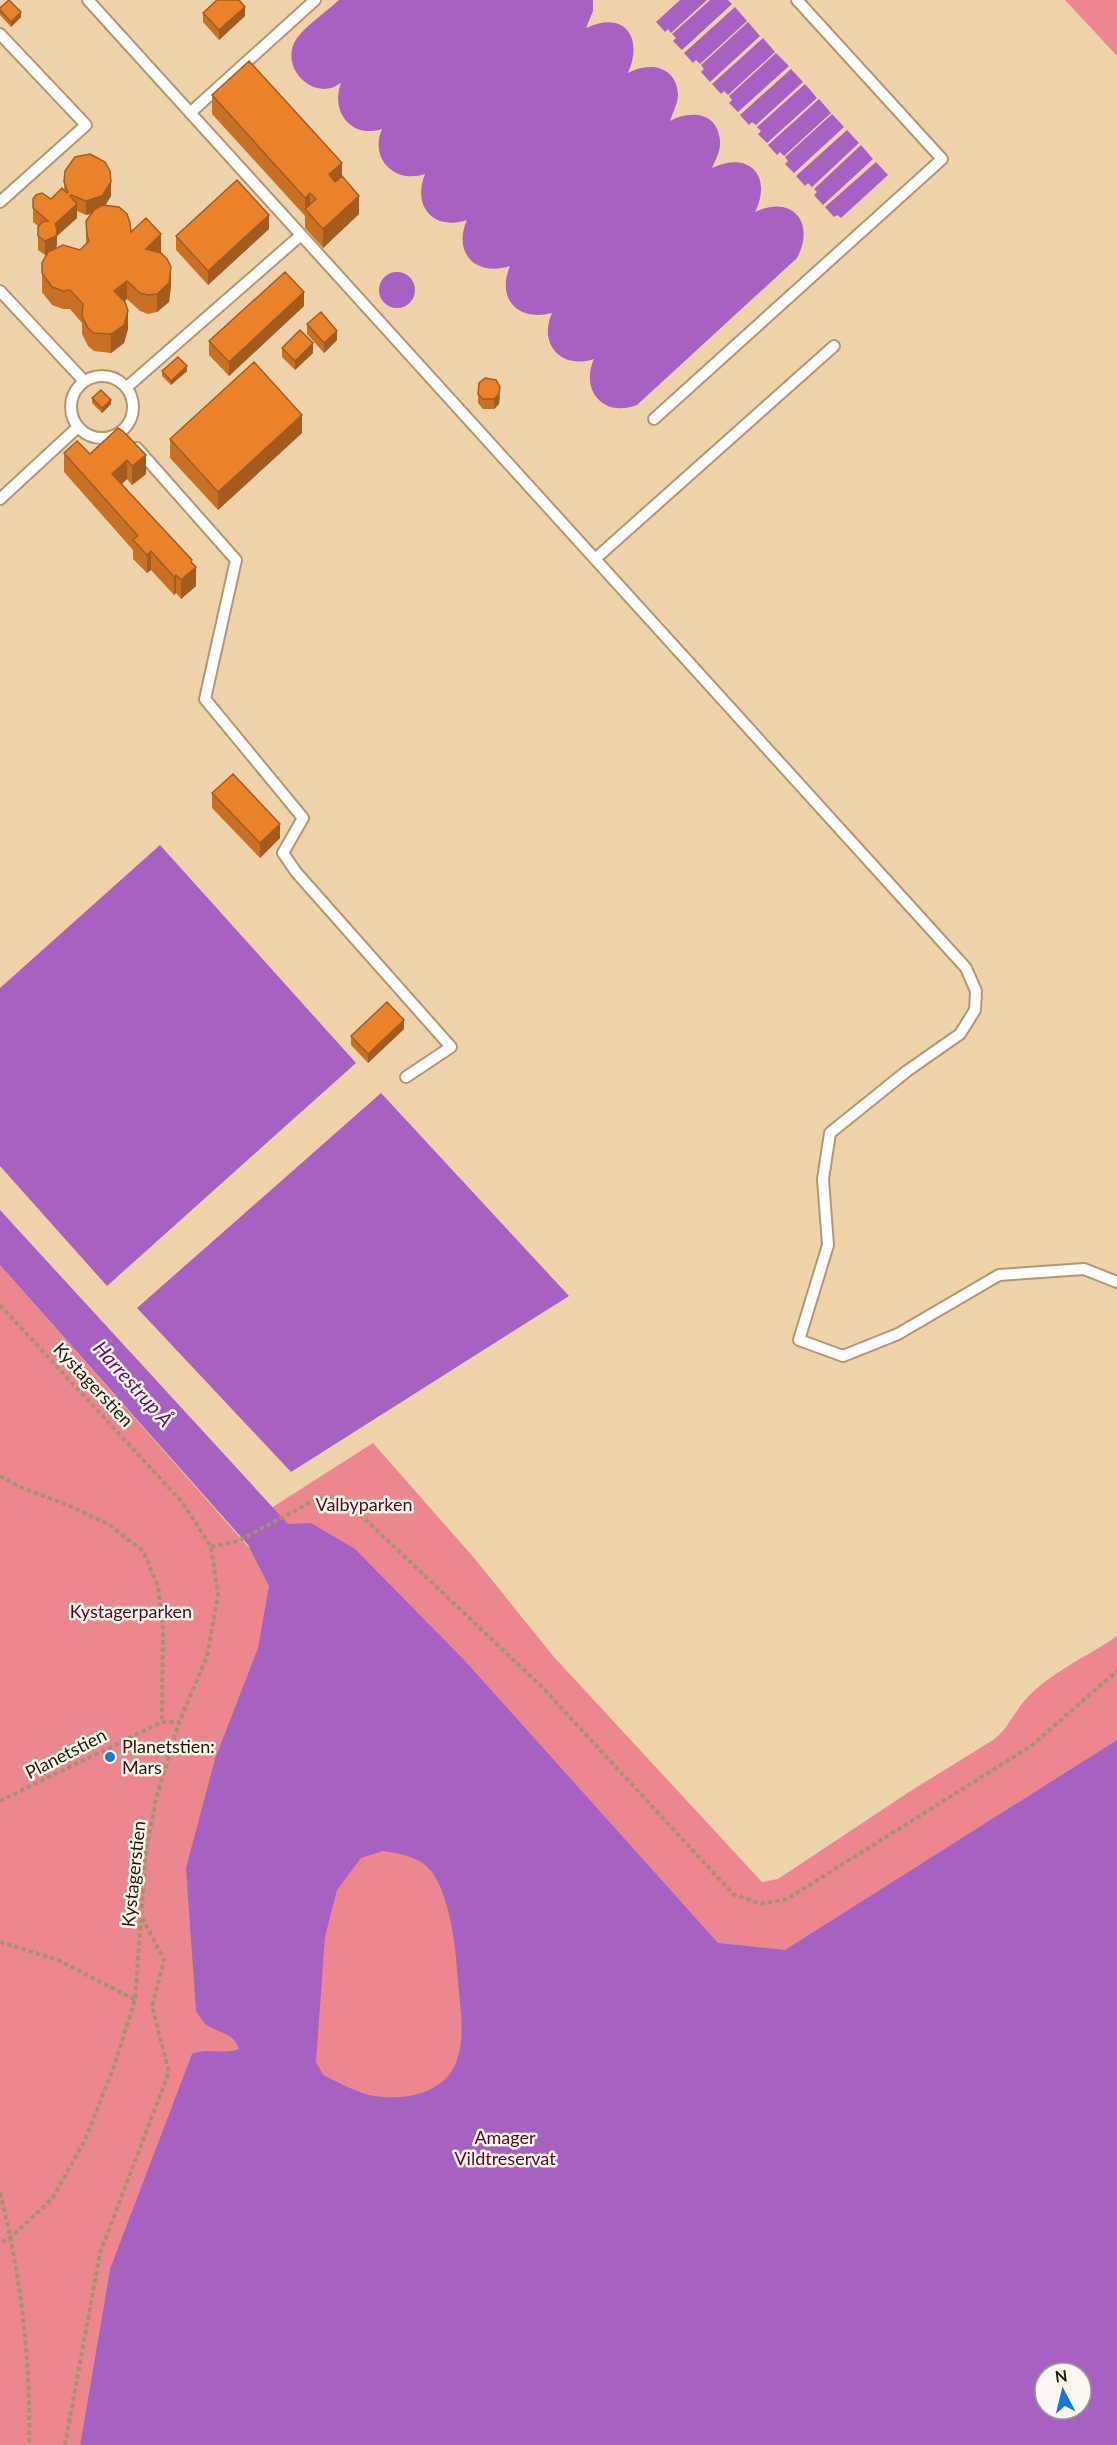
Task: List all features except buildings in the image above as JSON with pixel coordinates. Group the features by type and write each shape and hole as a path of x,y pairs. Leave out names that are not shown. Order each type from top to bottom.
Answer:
{"lane":[{"path":"88,0 966,968 976,991 975,1010 960,1034 907,1071 830,1133 823,1179 828,1245 799,1341 843,1356 898,1334 999,1275 1084,1269 1117,1282"},
{"path":"190,113 315,0"},
{"path":"654,419 942,159 797,0"},
{"path":"0,34 86,125 0,201"},
{"path":"127,387 301,235"},
{"path":"0,291 84,381"},
{"path":"595,559 834,346"},
{"path":"102,375 111,377 127,387 133,405 129,424 122,431 114,436 95,437 78,428 70,408 76,388 84,381 102,375"},
{"path":"0,499 78,428"},
{"path":"122,431 236,560 205,699 303,818 283,853 296,872 451,1047 405,1077"}],"path":[{"name":"Kystagerstien","path":"0,1305 182,1502 212,1547 218,1594 207,1657 179,1722 156,1799 146,1851 135,2000 113,2069 85,2140 52,2199 11,2237 0,2243"},
{"path":"0,1476 20,1487 108,1524 143,1551 158,1586 164,1630 162,1722"},
{"path":"212,1547 238,1541 315,1500 334,1497 349,1504 542,1687 733,1894 760,1904 786,1899 1031,1746 1117,1671"},
{"name":"Planetstien","path":"0,1801 162,1722 179,1722"},
{"path":"65,2445 100,2253 169,2072 152,2006 164,1960 142,1918"},
{"path":"0,1942 58,1960 135,2000"},
{"path":"0,2193 11,2237 23,2320 29,2445"}],"green space":[{"path":"1065,0 1117,0 1117,56"},
{"name":"Amager Vildtreservat","path":"0,1265 251,1550 702,1926 502,1704 268,1510 373,1443 475,1559 554,1657 762,1882 778,1879 912,1790 993,1740 1003,1731 1021,1705 1035,1690 1057,1673 1117,1636 1117,2445 110,2269 80,2445 0,2445"}],"water":[{"path":"339,0 593,0 593,11 586,28 599,23 611,22 627,30 632,38 634,48 628,73 652,67 660,68 672,77 678,94 670,121 686,115 694,115 709,119 714,124 718,131 720,144 712,168 725,163 737,162 747,165 754,170 761,187 760,199 755,212 768,207 780,207 790,209 797,215 804,233 797,258 637,405 614,408 605,404 592,391 590,370 594,359 572,361 555,352 550,344 548,324 552,313 540,315 520,311 508,298 506,278 510,266 498,269 487,268 470,260 463,243 463,232 467,220 444,222 435,219 428,213 421,196 425,174 414,176 395,172 387,166 379,150 382,129 361,130 346,121 339,104 338,94 341,83 326,89 315,87 307,84 296,71 291,55 297,38"},
{"path":"680,0 707,0 671,33 668,29 665,32 656,22"},
{"path":"710,0 728,0 732,4 682,50 673,41 676,38 672,34"},
{"path":"735,7 747,21 700,64 696,60 693,63 684,53"},
{"path":"748,22 760,36 710,82 701,72 704,69 701,65"},
{"path":"763,38 775,52 728,95 724,91 721,94 712,84"},
{"path":"776,53 789,66 738,112 729,103 732,100 729,96"},
{"path":"791,69 803,82 756,125 752,122 749,125 740,115"},
{"path":"805,84 817,98 767,143 758,134 761,131 757,127"},
{"path":"819,99 831,113 784,156 780,152 777,155 768,145"},
{"path":"832,114 844,127 794,173 785,164 788,161 785,157"},
{"path":"847,130 859,143 812,187 808,183 805,186 796,176"},
{"path":"861,145 873,159 823,205 814,195 817,192 814,189"},
{"path":"876,162 888,175 841,218 837,215 834,217 825,207"},
{"path":"397,272 410,277 415,290 410,303 397,308 384,303 379,290 384,277"},
{"path":"160,845 356,1063 107,1286 0,1166 0,988"},
{"path":"381,1093 569,1296 291,1472 137,1308"},
{"name":"Amager Vildtreservat","path":"0,1210 288,1524 311,1523 355,1549 466,1662 718,1943 785,1950 1117,1740 1117,2445 80,2445 110,2269 192,2054 203,2051 239,2049 231,2037 206,2025 196,2011 186,1868 215,1759 258,1648 269,1586 248,1545 0,1265","holes":["383,1851 405,1855 424,1864 434,1875 449,1912 457,1969 461,2043 456,2063 450,2074 431,2089 407,2096 381,2097 358,2091 323,2075 316,2062 325,1937 337,1890 361,1858"]}],"place":[{"name":"Planetstien: Mars","path":"110,1757"}],"water label":[{"name":"Harrestrup Å","path":"133,1384"}],"park label":[{"name":"Valbyparken","path":"364,1505"},
{"name":"Kystagerparken","path":"131,1612"}]}
